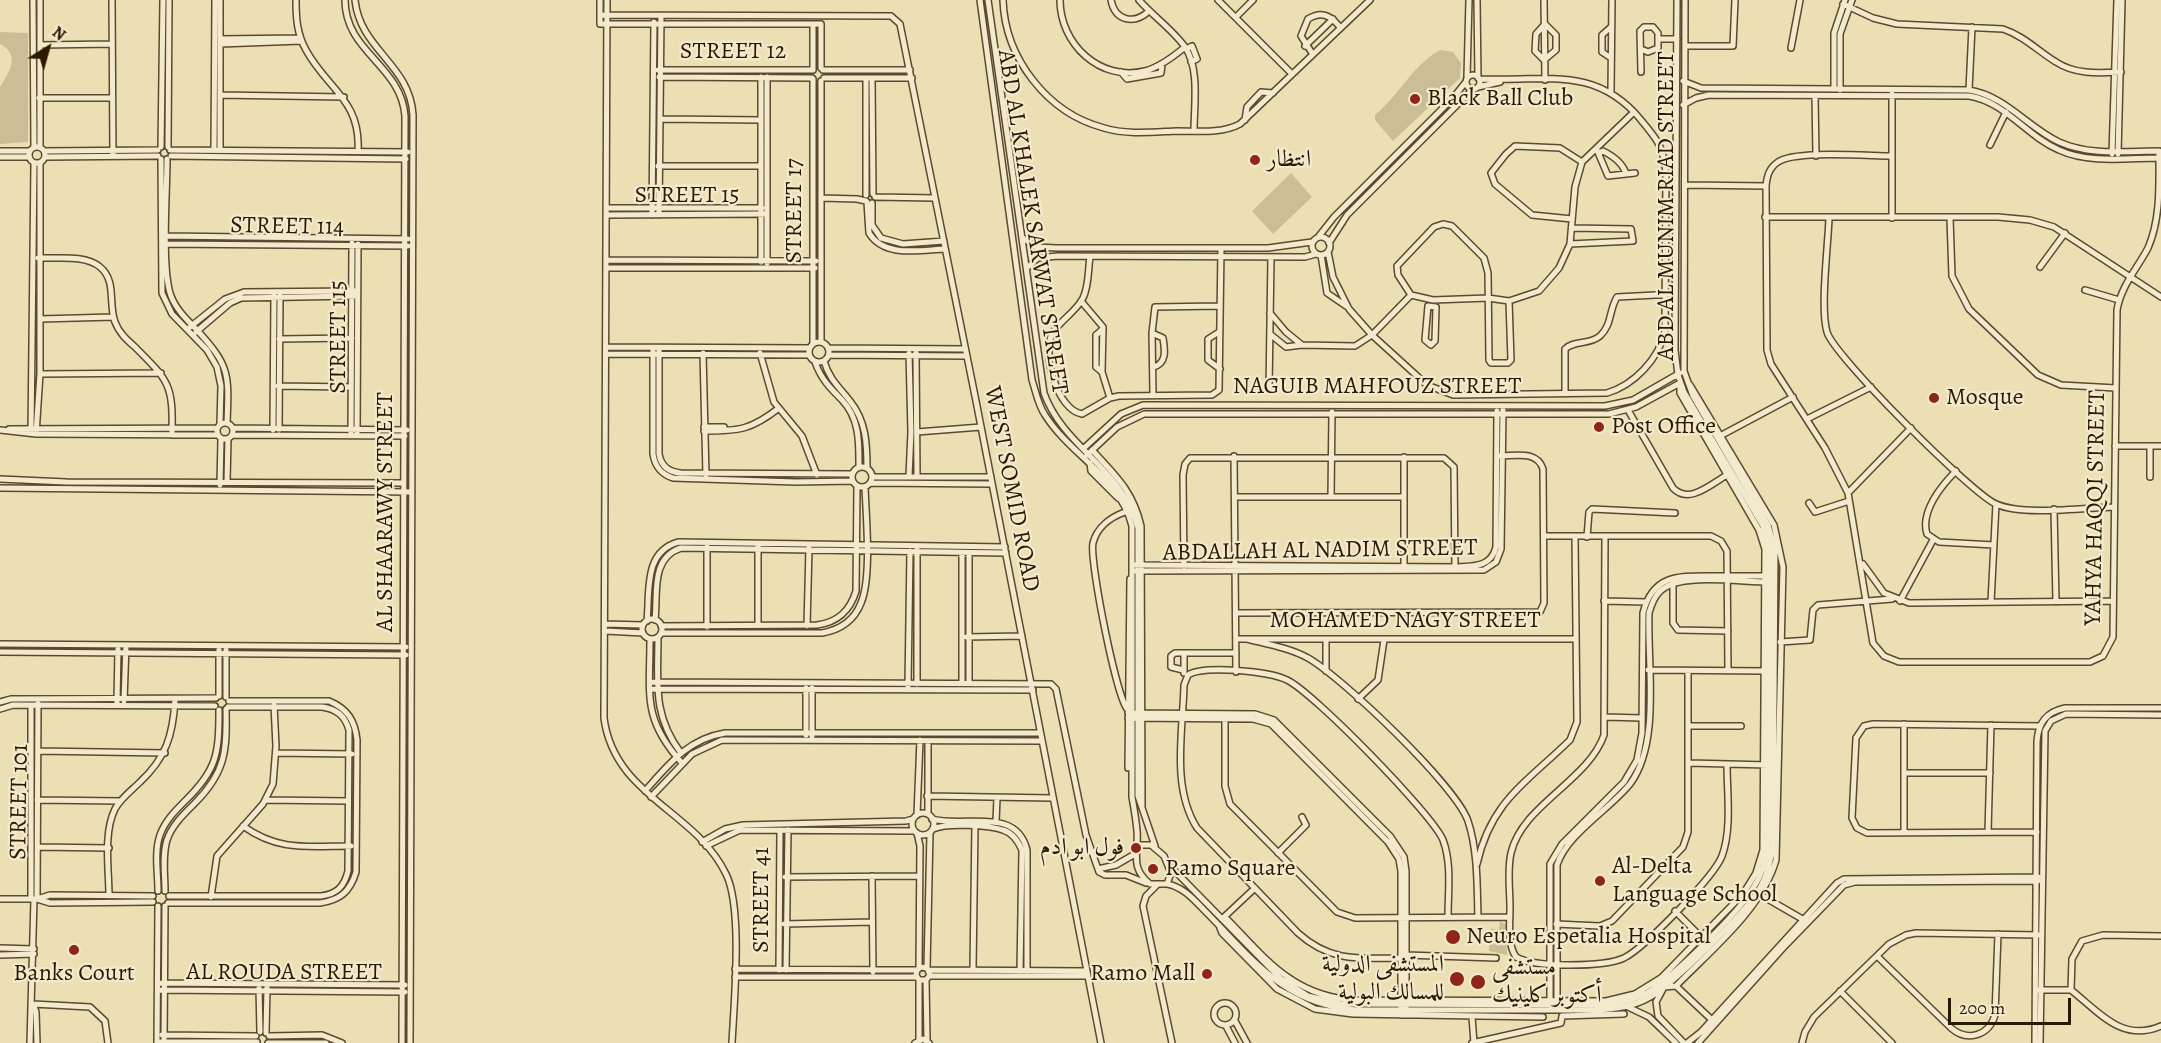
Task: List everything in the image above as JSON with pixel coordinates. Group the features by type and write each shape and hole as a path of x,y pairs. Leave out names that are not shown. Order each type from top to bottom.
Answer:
{"street":[{"path":"33,0 37,98 33,431"},
{"path":"37,98 40,0"},
{"path":"112,0 113,152"},
{"path":"163,0 164,244 170,292 179,310 217,367 221,386 218,426 224,490"},
{"path":"164,153 169,0"},
{"path":"215,0 217,149"},
{"path":"217,149 220,95 220,0"},
{"path":"296,0 301,40 308,55 344,97 355,121 358,151"},
{"name":"AL SHAARAWY STREET","path":"345,0 347,18 355,36 398,87 404,106 402,1043"},
{"name":"AL SHAARAWY STREET","path":"355,0 358,19 365,34 395,69 410,93 413,115 410,1043"},
{"path":"600,0 600,24 821,24 822,69 910,70"},
{"path":"608,0 606,734 618,760 651,797 704,844 721,864 731,886 735,969 732,1043"},
{"name":"ABD AL KHALEK SARWAT STREET","path":"980,0 1032,380 1044,414 1079,454 1088,454"},
{"name":"ABD AL KHALEK SARWAT STREET","path":"988,0 1044,393 1053,413 1128,498 1138,528 1134,715 1138,813 1135,851"},
{"path":"1003,0 1006,26 1016,55 1028,75 1061,107 1085,122 1123,132 1222,130 1245,120 1340,26 1370,0"},
{"path":"1060,0 1062,20 1075,46 1092,62 1121,72 1128,80 1161,73 1162,64 1186,48"},
{"path":"1110,0 1116,14 1122,18 1135,20 1149,11"},
{"path":"1139,0 1186,48 1191,62 1194,131"},
{"path":"1218,0 1292,74"},
{"path":"1236,17 1253,0"},
{"path":"1466,80 1469,0"},
{"path":"1476,88 1478,78 1477,0"},
{"path":"1544,0 1545,24 1556,35 1556,50 1544,60"},
{"path":"1611,91 1612,0"},
{"name":"ABD AL MUNIM RIAD STREET","path":"1553,1005 1596,1013 1626,1006 1649,998 1685,972 1706,943 1747,897 1763,868 1768,843 1778,615 1770,550 1763,526 1680,383 1678,375 1675,294 1677,0"},
{"name":"ABD AL MUNIM RIAD STREET","path":"1169,865 1221,922 1235,944 1272,978 1307,1000 1348,1009 1607,1005 1636,998 1664,981 1706,943 1725,931 1759,894 1771,861 1776,835 1772,765 1773,579 1777,545 1687,381 1684,371 1685,0"},
{"path":"1685,46 1733,46 1735,0"},
{"path":"1791,48 1800,0"},
{"path":"1846,3 1852,0"},
{"path":"2117,0 2118,72"},
{"path":"2115,155 2122,0"},
{"path":"1846,3 1891,23 1972,27 2012,32 2054,61 2071,69 2090,73 2118,72"},
{"path":"1837,95 1840,34 1846,3"},
{"path":"600,15 657,15 656,211"},
{"name":"WEST SOMID ROAD","path":"657,15 894,17 904,36 1101,1043"},
{"path":"1312,53 1305,46 1301,36 1308,19 1322,15 1333,19 1340,26"},
{"path":"1305,46 1333,19"},
{"path":"812,70 813,24"},
{"path":"1545,24 1536,34 1535,51 1544,60 1545,80"},
{"path":"1611,27 1602,35 1602,52 1611,58"},
{"path":"1641,49 1648,52 1658,48 1655,28 1644,27 1640,32 1641,72"},
{"path":"1969,90 1972,27"},
{"path":"1658,39 1677,39"},
{"path":"220,41 301,40"},
{"path":"40,45 112,44"},
{"name":"STREET 12","path":"657,70 822,69"},
{"name":"STREET 17","path":"821,342 822,69"},
{"name":"STREET 17","path":"810,349 813,268 812,70"},
{"path":"1022,236 1036,247 1058,248 1221,249 1287,247 1312,242 1320,236 1334,217 1454,98 1466,80 1473,75 1478,78 1505,81 1579,81 1611,91 1634,112 1660,142 1664,152 1666,294 1663,339 1645,368 1614,391 1588,395 1444,393 1419,380 1372,335 1349,309 1327,293 1329,243 1347,215 1476,88 1505,81"},
{"path":"657,77 661,119 657,166"},
{"name":"STREET 12","path":"657,77 823,79"},
{"path":"764,77 761,120 764,211"},
{"path":"764,77 764,268"},
{"path":"1677,77 1696,87 1836,88 1969,96 1992,102 2057,150 2076,155 2160,158"},
{"path":"869,78 869,232 883,247 903,250 945,249"},
{"path":"823,79 912,78"},
{"path":"1466,80 1476,88"},
{"path":"1715,88 1715,95"},
{"path":"1245,120 1246,107 1261,92 1266,90 1273,93"},
{"path":"1677,110 1702,96 1715,95 1815,96 1969,90 1995,97 2060,142 2078,149 2115,155 2160,151"},
{"path":"1892,92 1892,219"},
{"path":"220,95 344,97"},
{"path":"1815,96 1816,156"},
{"path":"37,98 111,98"},
{"path":"1509,301 1511,360 1508,363 1491,363 1488,298 1488,273 1484,258 1452,226 1443,224 1434,227 1397,266 1398,275 1411,295 1432,303 1488,298 1509,301 1539,291 1559,268 1570,244 1575,187 1582,162 1598,151 1634,112"},
{"path":"1990,145 2006,112"},
{"path":"661,119 761,120"},
{"path":"1572,219 1532,216 1495,184 1491,173 1515,146 1560,147 1582,162"},
{"path":"164,153 217,149 405,159 412,156"},
{"path":"0,151 296,154 358,151 405,152 412,156"},
{"path":"0,157 37,151"},
{"path":"37,151 37,163"},
{"path":"1598,151 1608,176 1635,173"},
{"path":"1598,151 1603,151 1618,161 1626,174"},
{"name":"YAHYA HAQQI STREET","path":"1892,156 1791,156 1778,161 1769,171 1766,186 1767,351 1771,364 1833,462 1848,493 1862,563 1873,643 1884,656 1899,663 2090,662 2103,656 2111,644 2119,300 2148,247 2157,224 2160,200 2160,151"},
{"path":"1000,153 1009,152"},
{"path":"657,166 761,166"},
{"path":"1685,185 1766,186"},
{"path":"821,198 935,198"},
{"path":"869,198 872,225 881,238 903,244 944,241"},
{"path":"1677,208 1680,210 1685,208"},
{"name":"STREET 15","path":"607,211 764,211"},
{"path":"1765,218 2030,220 2065,233 2161,297"},
{"path":"1829,218 1826,331 1836,350 1911,428 1978,493 1996,504 2018,509 2114,507"},
{"path":"1950,218 1952,276 1969,309 2038,375 2061,385 2116,388"},
{"path":"1676,225 1681,224 1685,227"},
{"path":"1570,244 1633,241 1631,229 1572,228"},
{"path":"2040,267 2065,233"},
{"name":"STREET 114","path":"164,236 246,241"},
{"path":"1320,236 1329,243"},
{"name":"STREET 114","path":"164,244 246,241 355,242 413,239"},
{"name":"STREET 114","path":"355,242 413,246"},
{"name":"STREET 115","path":"354,432 355,242"},
{"path":"1312,242 1312,249 1319,254 1349,309"},
{"path":"1058,248 1058,256"},
{"path":"1172,256 1173,248"},
{"path":"1090,257 1086,289 1081,301 1050,338 1054,380 1059,395 1077,413 1088,413 1110,398 1153,394 1212,394 1220,388 1221,249"},
{"path":"1027,268 1038,258 1058,256 1305,257 1328,252"},
{"path":"1269,390 1271,257"},
{"path":"36,258 84,260 98,265 110,281 113,317 123,335 161,373 171,394 172,431"},
{"path":"33,431 40,374 40,319 36,258"},
{"path":"607,260 821,261"},
{"path":"719,260 719,268"},
{"path":"606,268 821,268"},
{"path":"2085,290 2119,300"},
{"path":"190,327 231,296 244,292 355,294"},
{"path":"195,333 237,299 277,294"},
{"path":"276,432 279,339 277,294"},
{"path":"277,294 277,386"},
{"name":"STREET 115","path":"354,432 351,387 355,294"},
{"path":"1565,394 1567,346 1599,337 1609,324 1615,300 1619,296 1675,294"},
{"path":"1271,334 1279,342 1289,347 1302,345 1355,346 1372,335 1411,295"},
{"path":"1081,301 1101,322 1103,329 1096,334 1096,367 1102,372 1110,398"},
{"path":"1432,303 1436,307 1436,341 1431,345 1425,340 1428,306 1432,303"},
{"path":"1153,394 1152,333 1153,312 1156,306 1219,306"},
{"path":"1270,313 1286,333 1302,345"},
{"path":"40,319 113,317"},
{"path":"1271,334 1281,326"},
{"path":"1219,332 1208,339 1208,360 1220,369"},
{"path":"195,333 217,351 225,367 229,384 227,423 231,434 224,482"},
{"path":"1152,333 1163,338 1164,360 1153,367"},
{"path":"1270,352 1286,333"},
{"path":"279,339 352,338"},
{"path":"606,351 761,352 810,349 821,342 828,352"},
{"path":"704,476 819,483 852,477 859,467 859,438 855,421 847,406 825,384 810,349"},
{"path":"828,352 916,352 964,349"},
{"path":"656,351 654,463 665,475 672,478 816,474 852,477"},
{"path":"703,351 704,476"},
{"path":"761,352 778,407 802,436 819,483"},
{"path":"650,639 660,635 707,632 822,633 839,628 853,617 862,602 865,582 869,482 867,437 861,418 851,401 835,385 824,361 828,352"},
{"path":"909,352 910,401 917,476"},
{"path":"916,352 966,356"},
{"path":"909,476 917,401 916,352"},
{"path":"815,362 824,361"},
{"name":"NAGUIB MAHFOUZ STREET","path":"1079,454 1121,414 1143,405 1615,405 1633,400 1684,371"},
{"path":"40,374 161,373"},
{"name":"NAGUIB MAHFOUZ STREET","path":"1088,454 1117,427 1144,414 1609,414 1628,410 1687,381"},
{"path":"1680,383 1679,391 1763,539 1773,579 1765,671 1772,765"},
{"path":"277,386 351,387"},
{"path":"1807,419 1871,387"},
{"path":"1719,437 1793,397"},
{"path":"910,401 917,401"},
{"path":"1331,497 1332,405"},
{"name":"ABDALLAH AL NADIM STREET","path":"1136,568 1484,570 1496,562 1499,555 1500,406"},
{"path":"704,431 745,426 758,421 778,407"},
{"path":"1628,410 1673,488 1680,494 1693,495 1727,475"},
{"path":"2,429 172,431 227,423"},
{"path":"914,432 981,427"},
{"path":"1848,493 1911,428"},
{"path":"172,431 219,437 231,434 276,432 412,433"},
{"path":"2115,446 2161,446"},
{"path":"2150,446 2150,477"},
{"name":"ABD AL KHALEK SARWAT STREET","path":"1088,454 1090,463 1115,489 1128,512 1136,568"},
{"path":"1184,568 1185,464 1194,456 1331,456 1444,458 1454,467 1455,569"},
{"path":"1234,456 1236,672"},
{"path":"1236,613 1535,614 1544,606 1541,463 1528,456 1500,456"},
{"path":"1404,457 1404,569"},
{"path":"1090,463 1091,471 1118,498 1129,524 1136,568 1134,715"},
{"path":"859,467 867,468"},
{"path":"1956,471 1938,489 1925,526 1927,534 1933,540 1994,545"},
{"path":"857,486 909,476 992,481"},
{"path":"661,626 807,626 832,621 845,612 853,599 858,547 857,486 852,477"},
{"path":"0,479 224,490 412,492"},
{"path":"869,482 992,481"},
{"path":"65,482 65,489"},
{"path":"0,488 65,489 224,482 412,483"},
{"path":"319,482 319,491"},
{"path":"1235,497 1404,497"},
{"path":"1809,503 1816,512 1850,501"},
{"path":"1991,602 1996,504"},
{"path":"2054,508 2056,602"},
{"path":"1587,537 1589,512 1592,509 1675,513"},
{"path":"1125,512 1115,515 1100,528 1095,536 1092,556 1122,698 1134,715"},
{"path":"1544,536 1716,538 1726,551 1728,671"},
{"path":"1476,867 1485,835 1497,810 1570,740 1575,732 1577,722 1574,639 1575,537"},
{"path":"1605,537 1604,735 1596,753 1527,823 1515,842 1509,864 1510,944 1515,957 1530,963 1597,964 1626,957 1643,945 1714,871 1722,856 1726,840 1728,764"},
{"path":"1897,600 1933,540"},
{"path":"643,633 650,572 657,555 672,544 858,547 965,554 1006,554"},
{"path":"678,754 661,720 658,685 661,626 656,620 657,575 663,559 681,548 707,545"},
{"path":"707,545 707,632"},
{"path":"758,546 758,625"},
{"path":"808,633 809,547"},
{"path":"913,550 1005,547"},
{"path":"913,550 917,685"},
{"path":"908,685 913,550"},
{"path":"965,554 969,637 965,656"},
{"path":"1862,563 1876,585 1897,600"},
{"path":"1610,800 1638,773 1646,750 1643,613 1646,602 1654,590 1668,579 1773,579"},
{"path":"1553,1005 1556,877 1560,856 1610,800 1637,760 1651,606 1664,588 1673,584 1728,579"},
{"path":"856,582 865,582"},
{"path":"1673,584 1673,623 1678,630 1728,631"},
{"path":"853,599 862,602"},
{"path":"1780,642 1810,640 1813,610 1818,605 1897,600 2113,601"},
{"path":"1604,601 1646,602"},
{"path":"965,683 962,638 966,602"},
{"path":"1772,765 1780,642 1778,615"},
{"path":"605,624 645,623 656,620"},
{"path":"776,625 776,633"},
{"path":"605,631 643,633 650,639 653,723 684,761"},
{"path":"962,638 1022,636"},
{"name":"MOHAMED NAGY STREET","path":"1236,639 1574,639"},
{"path":"1247,639 1294,652 1326,671 1386,724 1456,799 1467,820 1476,867 1478,917"},
{"path":"1326,639 1326,671"},
{"path":"1358,699 1374,685 1380,674 1384,640"},
{"path":"0,644 411,647"},
{"path":"24,644 24,651"},
{"path":"53,644 53,652"},
{"path":"75,644 75,652"},
{"path":"86,645 86,652"},
{"path":"117,702 118,652 122,645"},
{"path":"122,645 125,652 124,702"},
{"path":"165,897 159,837 165,823 208,777 219,750 223,645"},
{"path":"272,645 273,654"},
{"path":"0,652 410,655"},
{"path":"1236,653 1175,653 1172,656 1173,668 1186,673 1198,671 1273,675 1303,690 1432,822 1443,840 1448,860 1448,917"},
{"path":"1184,653 1186,673 1182,789 1189,813 1203,834 1302,936 1327,953 1352,958 1496,958"},
{"path":"1646,670 1765,671"},
{"path":"1554,924 1600,926 1612,921 1681,851 1688,832 1688,670"},
{"path":"917,685 965,683 1032,687"},
{"path":"650,686 1032,687 1051,684 1056,689 1086,835 1098,869 1103,875 1126,875 1153,885 1167,884 1171,873 1169,865 1156,848 1144,843 1116,865 1098,869"},
{"path":"809,686 809,740"},
{"path":"0,709 13,705 36,704 117,702 274,704 322,701 346,711 356,729 356,804 352,846"},
{"path":"0,702 36,704"},
{"path":"164,1040 161,983 167,840 173,828 210,787 222,766 226,751 222,703"},
{"name":"STREET 101","path":"34,899 36,704"},
{"path":"109,896 111,819 120,801 150,774 165,753 171,734 174,704"},
{"path":"211,898 217,856 266,800 274,778 276,753 274,704"},
{"path":"34,899 50,903 155,902 165,897 333,901 344,894 352,884 356,872 348,803 347,723 334,707"},
{"path":"2035,1043 2040,879 2040,726 2046,716 2058,710 2100,707 2161,708"},
{"path":"2100,707 2100,714"},
{"path":"2040,879 2037,832 2040,779 2047,725 2066,714 2161,715"},
{"path":"1134,715 1225,716 1260,720 1276,728 1396,847 1404,857 1406,871 1403,1007 1472,1017 1543,1017"},
{"name":"ABD AL KHALEK SARWAT STREET","path":"1134,715 1130,744 1138,813 1156,848"},
{"path":"1225,716 1227,798 1337,912 1355,918 1510,917"},
{"path":"1605,717 1642,718"},
{"path":"2037,832 1864,832 1855,826 1852,818 1858,732 1870,724 2040,726"},
{"path":"1904,724 1904,832"},
{"path":"1988,832 1991,725"},
{"path":"1689,726 1741,726"},
{"path":"645,791 678,754 698,741 725,733 1039,733"},
{"path":"918,969 920,846 915,817 920,733"},
{"path":"735,977 783,971 918,969 925,975 928,1042 917,1041 925,975 931,831 927,796 928,733"},
{"path":"651,797 684,761 701,748 722,740 1041,741"},
{"path":"36,751 165,753"},
{"path":"276,753 357,755"},
{"path":"1689,763 1772,765"},
{"path":"1904,773 1990,773"},
{"path":"348,792 356,792"},
{"path":"927,796 1052,798"},
{"path":"996,822 997,798"},
{"path":"35,800 120,801"},
{"name":"STREET 101","path":"34,899 38,847 35,800"},
{"path":"266,800 356,804"},
{"path":"182,804 188,811"},
{"path":"784,828 906,821 915,817 930,816 1003,830 1019,843 1022,850 1025,911"},
{"path":"1278,853 1306,825 1302,817"},
{"path":"704,844 737,826 916,832 923,835 947,825 996,822 1013,828 1025,842 1024,972"},
{"path":"973,969 975,824"},
{"path":"243,826 276,844 352,846"},
{"name":"STREET 41","path":"783,971 788,876 784,828"},
{"name":"STREET 41","path":"783,971 780,877 784,828"},
{"path":"38,847 109,848"},
{"path":"1135,851 1138,871 1153,885"},
{"path":"872,876 873,976"},
{"path":"780,877 919,876"},
{"path":"1713,1022 1676,986 1664,987 1656,1002 1656,1012 1686,1043 1698,1039 1804,920 1844,885 1859,880 2040,879"},
{"name":"ABD AL MUNIM RIAD STREET","path":"1167,884 1186,893 1294,988 1324,1001 1341,1004 1403,1007"},
{"path":"1153,885 1143,906 1172,1043"},
{"path":"1221,922 1255,888"},
{"path":"1759,894 1804,920"},
{"path":"0,899 109,896 155,902 165,897"},
{"path":"34,899 33,1004 37,1043"},
{"path":"155,902 161,983"},
{"path":"1713,1022 1816,910"},
{"path":"1675,911 1706,943"},
{"path":"780,924 872,922"},
{"path":"1877,956 1951,1028 1961,1035 1974,1036 1990,1026 1995,1015 1998,934"},
{"path":"1802,1043 1808,1024 1889,944 1906,935 2039,935"},
{"path":"2071,990 2072,959 2082,941 2103,935 2161,936"},
{"path":"0,948 34,952"},
{"path":"0,955 34,952"},
{"path":"735,969 873,976 1024,972"},
{"path":"918,969 925,975 973,969 1087,973"},
{"path":"1676,986 1685,972"},
{"name":"AL ROUDA STREET","path":"161,983 260,987"},
{"path":"260,987 261,1037 268,1043 326,1043"},
{"name":"AL ROUDA STREET","path":"161,990 260,987 410,988"},
{"path":"261,1037 267,987"},
{"path":"161,990 157,1040 213,1040 309,1035 332,1037 342,1043"},
{"path":"2037,990 2071,990 2110,1030"},
{"path":"2037,990 2040,1043"},
{"path":"1840,991 1892,1043"},
{"path":"1235,1021 1226,1026 1219,1024 1214,1015 1216,1008 1221,1004 1229,1003 1234,1008 1237,1014 1235,1021 1247,1043"},
{"path":"30,1043 30,1013 33,1004"},
{"path":"33,1004 90,1007 105,1021 108,1043"},
{"path":"1626,1006 1649,1017 1676,1043"},
{"path":"1649,1017 1656,1012"},
{"path":"1472,1017 1473,1043 1561,1023 1562,1016 1596,1013 1624,1014"},
{"path":"1226,1026 1235,1043"},
{"path":"2142,1040 2161,1026"},
{"path":"309,1035 309,1042"}],"shaded area":[{"path":"0,32 28,33 28,142 0,144 0,87 9,71 12,59 7,48 0,44"},
{"name":"Black Ball Club","path":"1440,50 1453,52 1461,63 1460,78 1393,141 1375,120 1375,115 1422,64"},
{"path":"1291,173 1312,197 1273,234 1252,211"},
{"path":"1500,921 1506,925 1507,955 1489,951 1490,929 1499,929"}],"place":[{"name":"Black Ball Club","path":"1415,99"},
{"name":"انتظار","path":"1255,160"},
{"name":"Mosque","path":"1934,398"},
{"name":"Post Office","path":"1599,427"},
{"name":"فول ابو ادم","path":"1136,848"},
{"name":"Ramo Square","path":"1153,869"},
{"name":"Al-Delta Language School","path":"1600,881"},
{"name":"Neuro Espetalia Hospital","path":"1453,937"},
{"name":"Banks Court","path":"74,950"},
{"name":"Ramo Mall","path":"1207,974"},
{"name":"المستشفى الدولية للمسالك البولية","path":"1457,979"},
{"name":"مستشفى أكتوبر كلينيك","path":"1478,982"}]}
